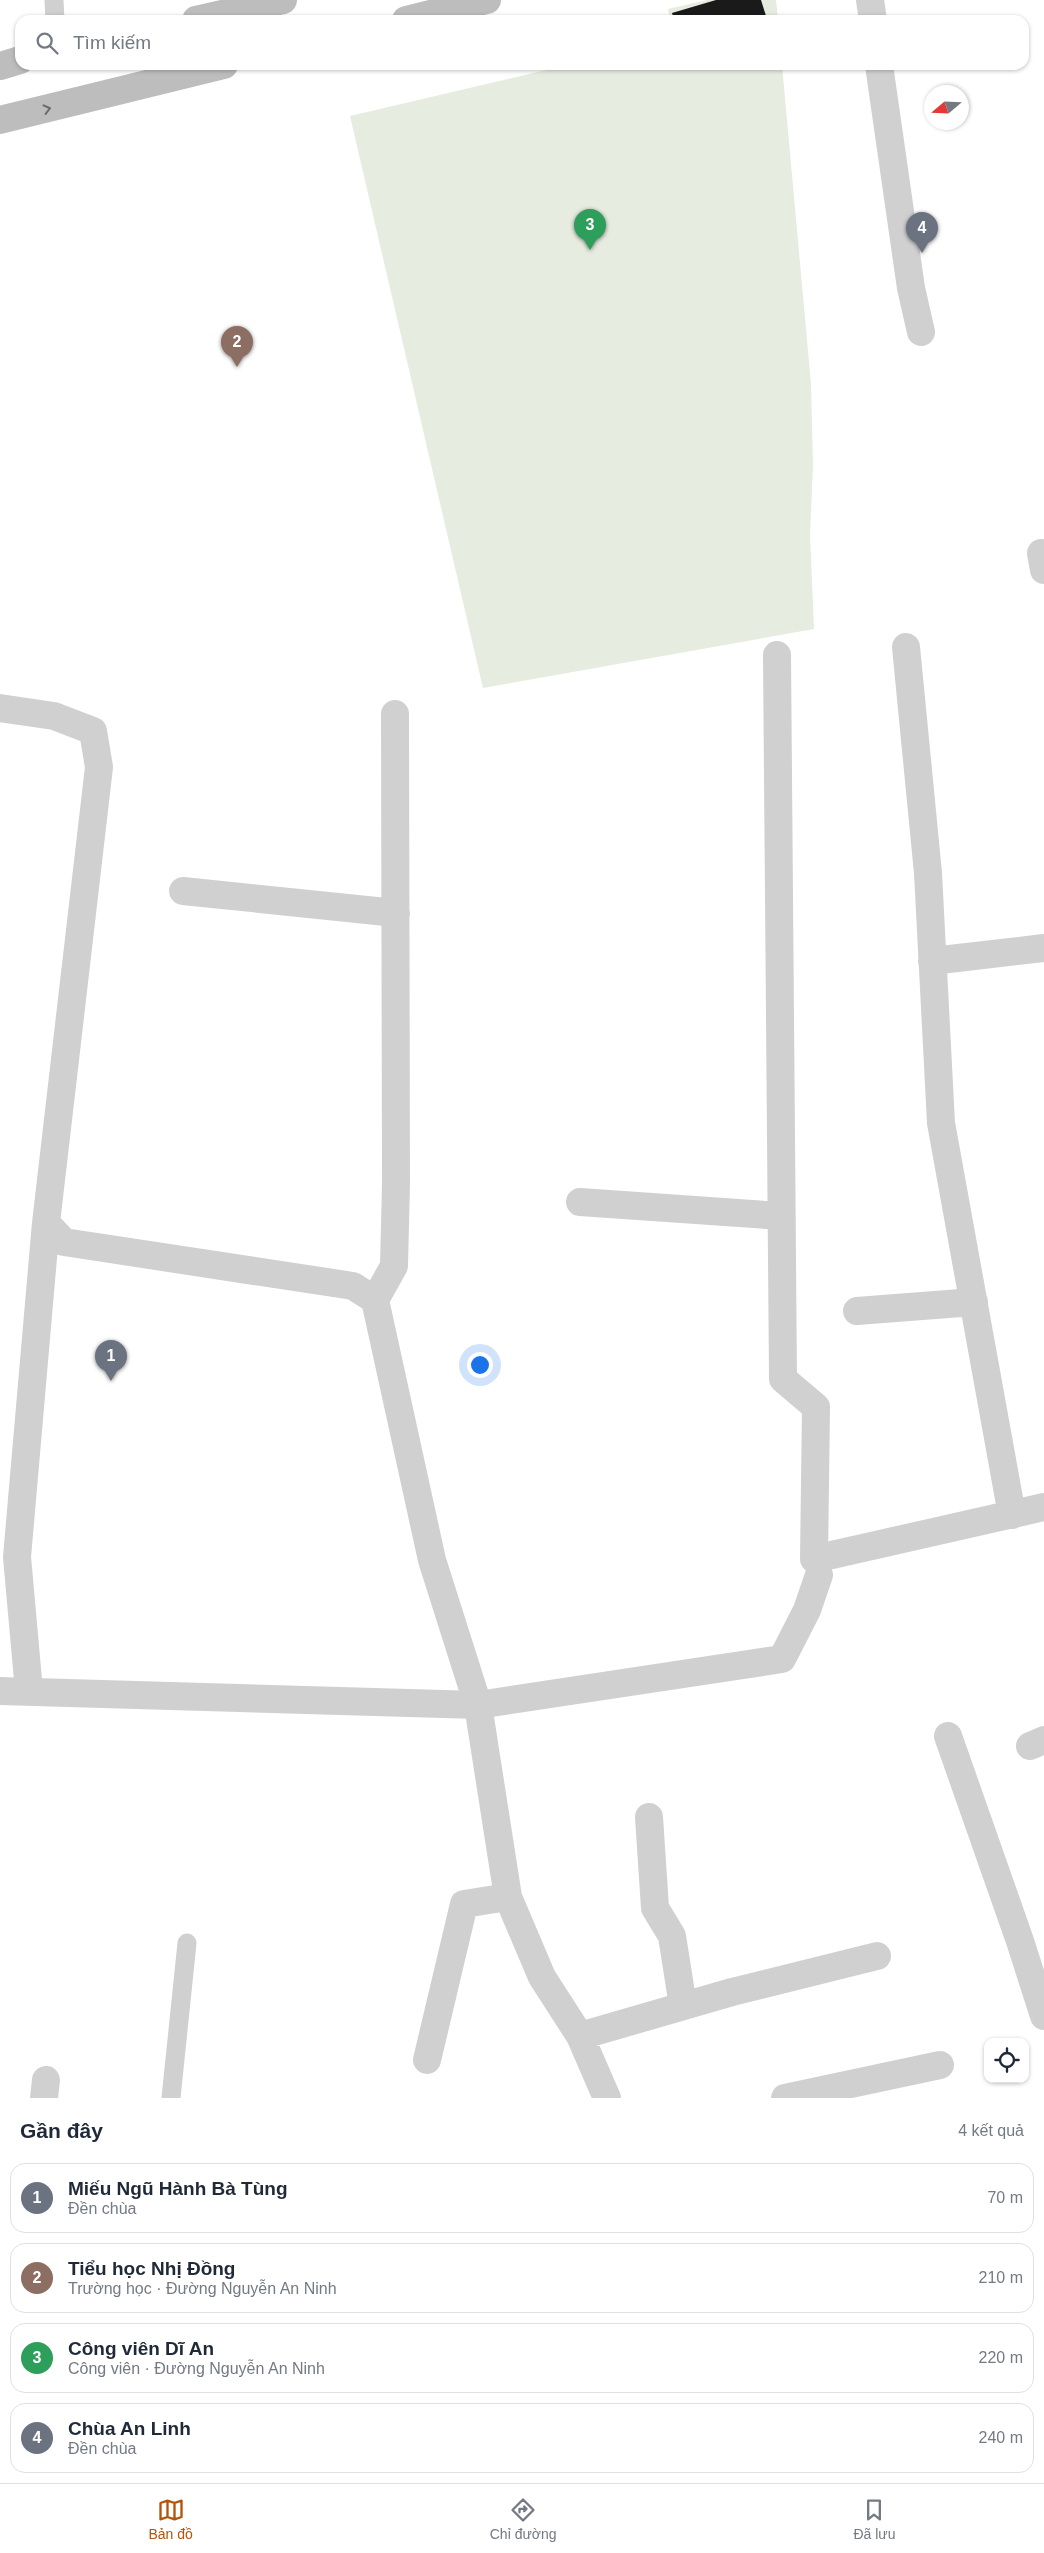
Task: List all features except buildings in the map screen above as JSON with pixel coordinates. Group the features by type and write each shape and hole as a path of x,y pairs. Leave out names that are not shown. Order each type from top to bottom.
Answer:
{"main road":[{"path":"213,15 251,4 283,0"},
{"path":"426,15 487,0"},
{"path":"0,66 15,62"},
{"path":"0,120 204,70"}],"street":[{"path":"870,0 872,15"},
{"path":"881,70 911,288 921,332"},
{"path":"906,647 928,873 941,1123 1012,1515"},
{"path":"777,655 783,1379 816,1407 814,1559 1044,1508"},
{"path":"0,708 54,716 93,731 99,768 46,1222 17,1557 29,1692"},
{"path":"395,714 394,1266 375,1300 432,1560 478,1705 508,1897 542,1977 580,2036 607,2098"},
{"path":"183,891 396,913"},
{"path":"932,961 1044,948"},
{"path":"580,1202 781,1216"},
{"path":"46,1222 64,1242 353,1286 375,1300"},
{"path":"857,1311 974,1302"},
{"path":"0,1691 478,1705 782,1659 807,1610 819,1575"},
{"path":"948,1736 1044,2016"},
{"path":"649,1817 655,1908 672,1936 683,2006"},
{"path":"427,2060 464,1904 508,1897"},
{"path":"580,2036 683,2006 877,1956"},
{"path":"785,2098 940,2065"}],"lane":[{"path":"54,0 55,15"},
{"path":"172,2098 187,1943"}],"shaded area":[{"path":"707,0 776,0 778,15 669,15 668,9"},
{"path":"547,70 782,70 811,384 813,465 810,535 814,629 483,688 350,116"}],"place":[{"name":"Công viên Dĩ An","path":"590,250"},
{"name":"Chùa An Linh","path":"922,253"},
{"name":"Tiểu học Nhị Đồng","path":"237,367"},
{"name":"Miếu Ngũ Hành Bà Tùng","path":"111,1381"}]}
